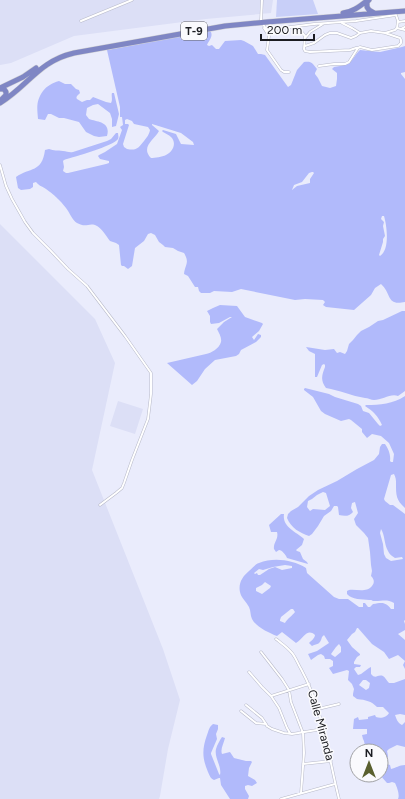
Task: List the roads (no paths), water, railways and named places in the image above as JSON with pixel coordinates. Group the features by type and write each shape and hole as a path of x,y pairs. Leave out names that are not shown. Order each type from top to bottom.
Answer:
{"highway":[{"name":"T-9","path":"0,102 44,66 69,54 218,27 262,24 345,13 356,9 369,0"},
{"name":"T-9","path":"369,0 367,7 371,12 375,13"},
{"name":"T-9","path":"0,88 28,74 54,57 78,50 222,24 262,24 269,22 405,11"},
{"name":"T-9","path":"0,88 4,89 6,94 0,102"}],"street":[{"path":"81,21 132,0"},
{"path":"262,0 262,24 269,36 266,50 281,70 284,72 289,72"},
{"path":"337,23 396,15 398,17 397,28"},
{"path":"398,22 405,21"},
{"path":"262,24 267,30 324,23 342,23 360,33"},
{"path":"304,46 314,43 330,33 337,33 350,38 360,33 371,31 385,33 400,38 401,43 398,46 372,50 360,47 350,50 305,51 304,46 305,38 310,32 324,23"},
{"path":"292,27 300,30 305,38"},
{"path":"401,29 405,27"},
{"path":"385,33 397,28 405,30"},
{"path":"319,66 345,64 349,62 358,48"},
{"path":"0,165 6,186 25,222 68,269 87,286 151,373 150,410 148,419 124,483 122,488 100,504"},
{"name":"Calle Miranda","path":"276,639 293,654 309,684 318,709 327,743 339,799"},
{"path":"260,652 289,690 291,702 303,732 304,753 301,793"},
{"path":"249,672 280,708 290,733"},
{"path":"270,696 309,684"},
{"path":"318,709 340,704"},
{"path":"246,705 262,718 266,726 284,733 292,734 323,729"},
{"path":"241,711 256,723 266,724"},
{"path":"303,764 331,761"},
{"path":"281,799 335,784"}]}
